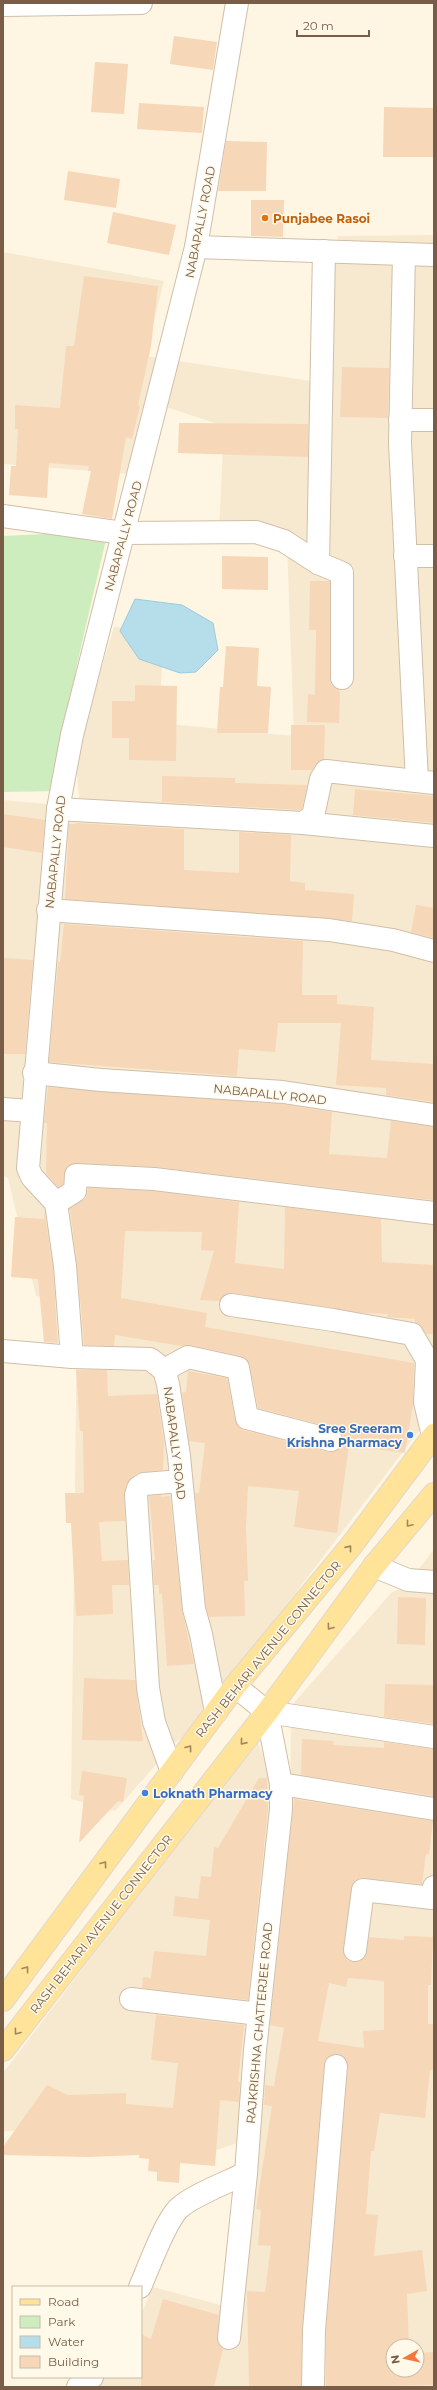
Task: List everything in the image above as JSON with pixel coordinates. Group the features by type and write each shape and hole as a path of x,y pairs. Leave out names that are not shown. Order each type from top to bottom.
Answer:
{"main road":[{"name":"RASH BEHARI AVENUE CONNECTOR","path":"3,2000 235,1686 351,1546 434,1436"},
{"name":"RASH BEHARI AVENUE CONNECTOR","path":"3,2050 267,1712 374,1566 434,1494"}],"street":[{"path":"3,5 141,3"},
{"name":"NABAPALLY ROAD","path":"56,1203 32,1177 28,1168 34,1073 58,809 72,735 196,247 237,3"},
{"path":"196,247 434,255"},
{"path":"318,563 324,251"},
{"path":"303,823 313,816 321,779 326,771 425,782 405,556 400,420 404,254"},
{"path":"400,420 434,420"},
{"path":"3,516 123,533 256,532 284,541 318,563 342,573 342,678"},
{"path":"405,556 434,556"},
{"path":"58,809 303,823 434,836"},
{"path":"48,910 329,930 393,940 434,951"},
{"name":"NABAPALLY ROAD","path":"34,1073 101,1080 282,1092 434,1115"},
{"path":"3,1109 32,1111"},
{"path":"72,1357 65,1266 56,1203 75,1190 76,1175 154,1179 434,1213"},
{"path":"231,1305 333,1320 412,1334 427,1360 425,1402 434,1436"},
{"name":"NABAPALLY ROAD","path":"3,1351 72,1357 150,1359 164,1370 168,1384 181,1481 194,1609 201,1634 216,1712"},
{"path":"164,1370 188,1357 238,1368 247,1418 331,1440"},
{"path":"172,1772 154,1722 148,1688 136,1495 138,1488 144,1484 181,1481"},
{"path":"374,1566 408,1580 434,1582"},
{"path":"235,1686 267,1712 434,1737"},
{"name":"RAJKRISHNA CHATTERJEE ROAD","path":"229,2338 246,2173 259,2014 281,1810 281,1784 267,1712"},
{"path":"281,1784 434,1809"},
{"path":"355,1950 363,1890 432,1898 434,1887"},
{"path":"131,1999 259,2014"},
{"path":"313,2387 314,2330 336,2066"},
{"path":"140,2286 171,2220 178,2209 246,2173"},
{"path":"78,2387 91,2378"}],"shaded area":[{"path":"434,235 434,1411 190,1732 176,1742 115,1811 71,1799 77,1327 91,1306 36,1296 8,1178 3,1176 3,800 80,807 75,755 114,627 165,630 158,723 294,736 287,546 219,531 224,426 160,405 143,475 3,464 3,252 164,281 145,356 318,382 338,236"},
{"path":"434,1549 434,1571 418,1570"},
{"path":"411,1585 434,1586 434,2387 89,2387 100,2378 142,2378 142,2312 153,2287 239,2310 255,2177 290,1810 291,1706 392,1592"},
{"path":"257,1739 274,1788 237,2143 179,2163 120,2131 3,2131 3,2073"}],"green space":[{"path":"108,531 77,664 56,791 3,792 3,536"}],"water":[{"path":"135,599 182,605 213,623 218,650 196,672 180,673 139,659 120,631"}],"building":[{"path":"174,36 217,42 213,70 170,64"},
{"path":"95,62 128,64 124,114 91,112"},
{"path":"139,103 204,107 202,133 137,129"},
{"path":"384,107 434,108 433,157 383,157"},
{"path":"226,141 267,142 266,191 218,191"},
{"path":"68,171 120,179 116,208 64,200"},
{"path":"251,200 284,200 283,237 251,236"},
{"path":"113,212 176,225 169,255 107,243"},
{"path":"84,276 158,286 151,346 138,405 140,406 132,439 126,437 112,519 82,514 91,471 88,471 89,466 49,463 47,498 9,495 11,466 16,466 18,429 15,429 15,405 60,408 66,346 74,346"},
{"path":"342,367 389,368 388,418 340,417"},
{"path":"179,423 308,424 308,457 178,453"},
{"path":"222,556 268,557 268,590 222,589"},
{"path":"310,581 330,581 330,678 331,685 339,690 340,695 339,723 307,722 308,694 315,695 316,630 309,630"},
{"path":"226,646 259,648 257,686 271,687 268,733 217,733 220,687 223,687"},
{"path":"135,685 177,686 176,761 129,760 129,738 112,738 112,701 135,701"},
{"path":"291,725 325,725 324,759 316,764 312,770 291,770"},
{"path":"162,776 235,778 235,783 307,785 302,809 299,810 162,802"},
{"path":"355,789 434,796 434,823 353,815"},
{"path":"3,814 45,820 42,853 3,847"},
{"path":"76,823 184,829 184,870 239,873 239,832 291,835 290,881 305,883 305,890 354,894 352,921 65,899 69,824"},
{"path":"416,905 434,908 434,938 411,932"},
{"path":"64,924 303,941 302,995 337,995 337,1004 374,1007 371,1060 434,1064 434,1102 386,1095 386,1088 336,1085 341,1023 278,1023 275,1052 239,1049 237,1076 49,1062 58,962 60,962"},
{"path":"3,958 33,960 25,1054 3,1054"},
{"path":"48,1087 282,1104 332,1112 329,1154 387,1158 391,1121 434,1127 433,1200 156,1167 77,1163 66,1168 63,1184 58,1187 46,1173 47,1123 44,1123"},
{"path":"88,1188 153,1191 239,1202 235,1263 284,1269 285,1207 381,1219 382,1262 434,1265 434,1334 426,1334 419,1324 415,1322 415,1319 387,1317 388,1314 364,1313 233,1293 226,1294 219,1301 200,1300 214,1251 201,1250 202,1232 125,1231 121,1298 207,1313 205,1327 414,1363 413,1404 405,1453 349,1445 337,1533 294,1527 299,1491 248,1486 246,1527 248,1581 244,1581 245,1616 209,1617 206,1607 195,1493 199,1493 205,1443 189,1441 182,1393 186,1392 188,1371 227,1378 235,1420 238,1426 243,1430 328,1452 340,1448 343,1436 334,1428 258,1408 250,1366 247,1359 241,1356 191,1345 181,1346 115,1335 114,1346 84,1345 77,1265 70,1209 86,1198"},
{"path":"44,1210 53,1267 58,1343 44,1342 38,1279 11,1277 15,1217 44,1219"},
{"path":"76,1370 107,1370 108,1396 157,1394 164,1443 163,1470 137,1473 126,1484 124,1496 125,1521 99,1522 102,1561 128,1560 129,1585 112,1585 113,1614 76,1616 71,1523 66,1523 65,1493 84,1493 83,1431 80,1431"},
{"path":"161,1495 161,1497 170,1496 182,1610 194,1664 167,1666 162,1594 159,1594 159,1585 154,1585 153,1560 155,1560 149,1496"},
{"path":"398,1597 426,1598 425,1645 397,1644"},
{"path":"84,1678 135,1680 143,1741 82,1740"},
{"path":"385,1684 434,1685 434,1724 384,1717"},
{"path":"302,1739 334,1741 333,1745 384,1748 384,1742 434,1749 434,1796 301,1775"},
{"path":"82,1771 127,1778 123,1802 118,1801 79,1843 84,1796 79,1795"},
{"path":"259,1778 267,1778 268,1808 248,2000 142,1988 143,1977 151,1978 154,1951 206,1956 210,1920 173,1916 175,1896 198,1899 201,1876 211,1877 214,1847 218,1848"},
{"path":"294,1799 433,1821 429,1854 426,1854 422,1884 364,1878 358,1879 353,1883 343,1949 347,1960 354,1962 365,1957 369,1937 404,1940 404,1936 433,1937 431,1985 428,1985 428,2024 434,2024 434,2070 430,2070 425,2118 380,2113 374,2151 371,2151 366,2214 378,2215 374,2256 422,2250 427,2291 407,2294 409,2338 385,2338 385,2378 425,2378 425,2352 433,2352 434,2385 326,2387 326,2331 348,2067 343,2056 337,2054 326,2059 324,2065 302,2329 301,2387 249,2387 247,2291 265,2292 271,2246 258,2245 261,2210 256,2209 272,2106 264,2105 265,2085 274,2086 284,2028 270,2025","holes":["348,1978 384,1981 384,2030 363,2031 364,2048 318,2041 329,1983 346,1987"]},
{"path":"156,2015 244,2025 238,2082 240,2082 239,2102 220,2100 215,2166 180,2163 179,2183 157,2181 157,2172 148,2171 149,2159 139,2158 139,2155 87,2157 3,2155 3,2147 47,2085 68,2095 126,2093 126,2104 173,2108 178,2063 151,2060"},
{"path":"163,2299 219,2315 217,2337 218,2343 223,2349 214,2387 141,2387 142,2334 151,2339"}],"place":[{"name":"Punjabee Rasoi","path":"265,218"},
{"name":"Sree Sreeram Krishna Pharmacy","path":"410,1435"},
{"name":"Loknath Pharmacy","path":"145,1793"}]}
